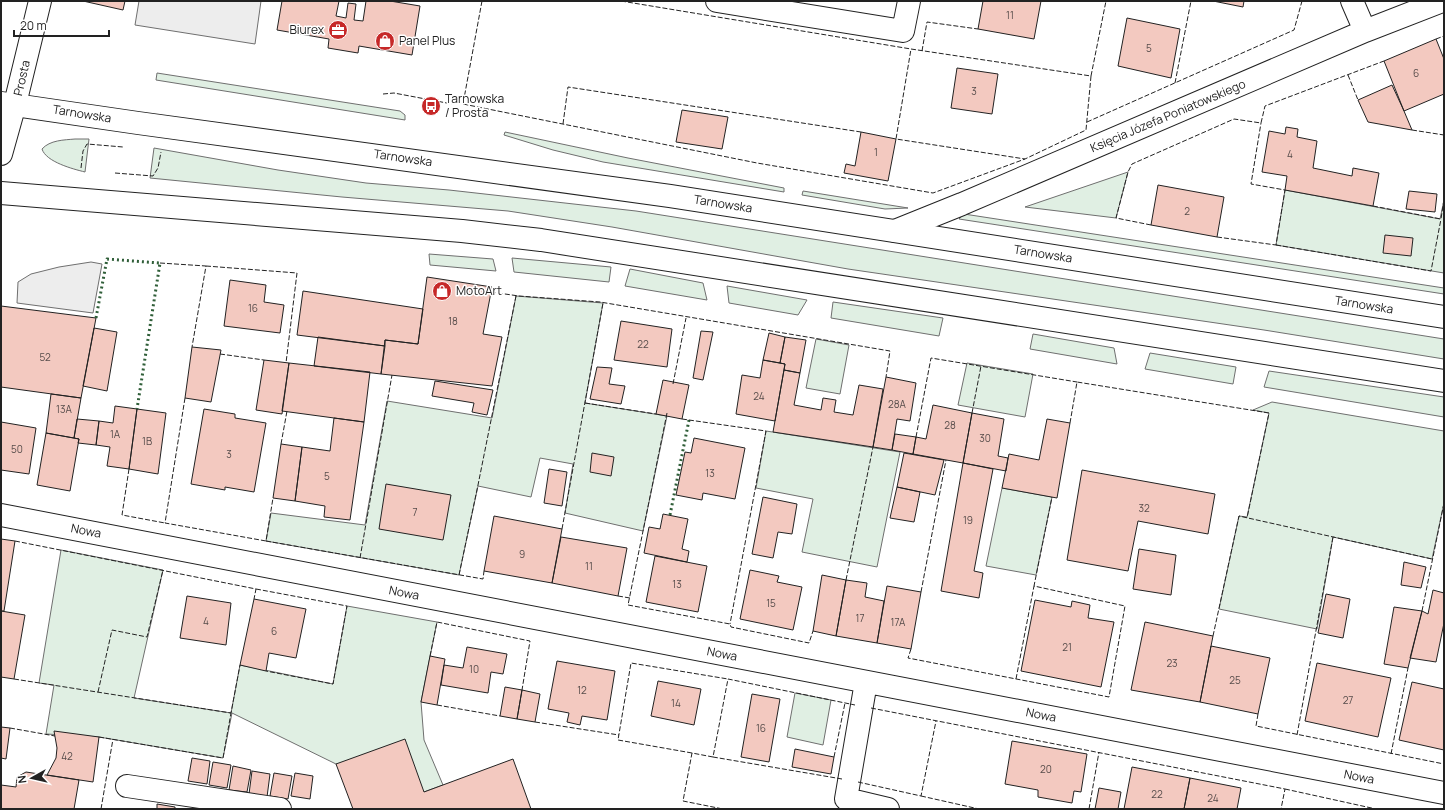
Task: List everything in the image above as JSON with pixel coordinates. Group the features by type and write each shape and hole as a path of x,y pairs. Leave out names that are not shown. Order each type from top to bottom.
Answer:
{"main road":[{"name":"Prosta","path":"1,154 8,104 40,1"},
{"path":"717,1 903,32 909,1"},
{"path":"1352,1 1366,31"},
{"name":"Księcia Józefa Poniatowskiego","path":"895,231 969,201 1366,31 1442,1"},
{"name":"Tarnowska","path":"8,104 670,196 1444,317"},
{"path":"1,192 462,231 541,240 1444,381"},
{"name":"Nowa","path":"1,515 1444,793"},
{"path":"866,682 846,799 888,809"},
{"path":"127,786 280,809"}],"green space":[{"path":"157,73 400,111 405,115 405,120 156,80"},
{"path":"505,132 628,158 784,188 784,192 603,162 553,150 504,135"},
{"path":"89,139 85,172 67,167 54,161 45,154 42,149 53,142"},
{"path":"154,148 278,170 366,183 449,190 636,211 1444,339 1444,359 1264,330 848,269 612,227 508,211 342,197 150,178"},
{"path":"1128,172 1116,218 1025,207"},
{"path":"1285,190 1440,219 1444,200 1444,273 1276,245"},
{"path":"803,191 908,208 885,209 802,195"},
{"path":"964,214 1444,288 1444,294 959,219"},
{"path":"429,254 493,259 496,271 430,265"},
{"path":"512,258 611,267 609,282 514,272"},
{"path":"630,269 703,283 707,300 625,286"},
{"path":"727,286 807,300 798,315 729,303"},
{"path":"516,296 603,303 585,403 667,416 643,531 565,513 573,464 540,458 531,497 478,486 459,575 266,541 271,513 365,525 387,401 492,418"},
{"path":"833,302 943,318 939,336 831,318"},
{"path":"1033,334 1114,348 1117,364 1030,349"},
{"path":"816,339 849,345 840,394 806,388"},
{"path":"1150,353 1236,367 1233,384 1145,369"},
{"path":"967,363 1033,374 1025,417 958,405"},
{"path":"1269,371 1444,397 1444,417 1264,387"},
{"path":"1272,402 1444,431 1444,503 1432,559 1333,537 1317,629 1219,609 1239,516 1247,517 1269,413 1253,410"},
{"path":"766,431 900,452 877,567 802,552 813,499 756,488"},
{"path":"1002,488 1052,497 1036,575 986,566"},
{"path":"61,550 163,570 134,698 231,713 240,665 333,684 347,606 437,622 421,702 424,740 443,785 424,792 336,764 232,713 223,758 99,737 46,734 54,685 39,683"},
{"path":"795,693 831,700 823,745 787,737"}],"shaded area":[{"path":"139,1 261,1 255,44 135,25"},
{"path":"91,262 102,264 93,313 17,303 18,282 31,274 59,267"}],"building":[{"path":"83,1 125,1 123,10"},
{"path":"282,1 339,1 336,16 346,18 348,3 356,4 354,20 363,21 366,1 390,1 420,6 412,55 359,46 358,53 328,48 329,39 277,30"},
{"path":"983,1 1041,1 1034,39 978,29"},
{"path":"1213,1 1244,1 1243,7"},
{"path":"1127,18 1180,29 1171,78 1118,66"},
{"path":"1436,39 1444,59 1444,94 1404,111 1384,61"},
{"path":"957,68 998,74 992,114 951,108"},
{"path":"1392,85 1412,130 1368,122 1358,100"},
{"path":"682,110 728,117 722,149 676,142"},
{"path":"1286,127 1298,129 1297,137 1317,141 1313,168 1352,176 1353,168 1379,173 1373,206 1285,190 1287,176 1262,172 1269,131 1285,134"},
{"path":"861,132 896,139 888,181 844,173 846,164 855,166"},
{"path":"1158,185 1224,197 1217,237 1151,225"},
{"path":"1409,191 1437,194 1435,212 1406,209"},
{"path":"1385,235 1413,238 1411,256 1383,253"},
{"path":"427,277 492,287 483,334 502,337 492,386 381,374 385,340 418,344"},
{"path":"230,280 266,285 264,302 284,305 280,333 224,326"},
{"path":"303,291 423,309 418,344 385,340 385,346 297,335"},
{"path":"1,306 96,318 81,398 1,387"},
{"path":"621,321 672,329 667,367 614,360"},
{"path":"94,328 117,332 107,391 83,386"},
{"path":"701,331 713,332 703,380 693,378"},
{"path":"769,333 785,337 780,363 763,360"},
{"path":"318,337 385,346 381,374 314,366"},
{"path":"785,337 806,340 800,373 784,370 785,364 780,363"},
{"path":"192,347 221,350 211,402 185,398"},
{"path":"264,360 289,363 282,414 256,410"},
{"path":"763,360 785,364 775,421 736,414 742,375 760,378"},
{"path":"289,363 370,372 364,422 282,411"},
{"path":"597,367 612,368 609,384 625,386 621,404 590,399"},
{"path":"784,370 800,373 794,405 821,410 823,398 836,400 834,412 853,415 859,385 883,389 873,447 773,432"},
{"path":"886,377 916,383 910,421 897,419 892,450 873,447"},
{"path":"663,380 689,385 682,419 656,414"},
{"path":"435,381 493,390 487,415 472,412 474,403 432,396"},
{"path":"51,394 81,398 74,438 46,433"},
{"path":"933,405 972,413 963,463 913,454 916,437 926,439"},
{"path":"115,406 137,409 129,469 107,466 110,447 96,445 99,421 113,423"},
{"path":"137,409 166,413 158,474 129,469"},
{"path":"204,409 235,414 235,418 266,423 254,492 225,487 225,490 191,484"},
{"path":"972,413 1004,419 998,456 1008,458 1006,471 963,463"},
{"path":"334,418 364,422 350,520 324,517 325,506 295,501 302,447 330,451"},
{"path":"77,419 99,421 96,445 78,443 79,439 74,438"},
{"path":"1047,419 1070,423 1057,498 1002,488 1009,454 1039,460"},
{"path":"1,422 36,428 29,474 1,470"},
{"path":"46,433 79,439 70,491 37,485"},
{"path":"895,434 916,437 913,454 892,450"},
{"path":"694,438 745,448 735,499 703,493 702,500 676,495 685,452 691,453"},
{"path":"281,444 302,447 295,501 273,498"},
{"path":"592,453 614,457 611,476 590,472"},
{"path":"904,453 944,460 935,495 897,487"},
{"path":"963,463 993,469 974,571 983,573 979,598 941,591"},
{"path":"549,469 567,472 562,506 544,503"},
{"path":"1082,470 1215,494 1208,534 1138,521 1128,571 1067,560"},
{"path":"386,484 451,495 443,540 379,529"},
{"path":"897,487 920,492 914,522 890,518"},
{"path":"763,497 797,504 792,534 778,532 773,558 752,554"},
{"path":"663,514 688,519 682,549 689,551 687,562 644,553 649,527 660,529"},
{"path":"494,516 562,529 552,583 484,571"},
{"path":"561,537 627,548 618,596 552,583"},
{"path":"1,539 15,541 4,611 1,611"},
{"path":"1139,549 1176,555 1171,595 1133,589"},
{"path":"655,556 707,566 698,612 646,602"},
{"path":"1404,562 1426,567 1421,588 1401,585"},
{"path":"750,570 779,576 777,582 802,587 793,630 740,619"},
{"path":"822,575 846,580 836,636 813,631"},
{"path":"846,580 867,583 865,597 884,601 877,643 836,636"},
{"path":"887,586 921,592 911,649 877,643"},
{"path":"1433,590 1444,593 1444,623 1436,662 1410,658 1422,611 1428,614"},
{"path":"1326,594 1350,599 1343,638 1318,633"},
{"path":"187,596 231,603 226,645 180,638"},
{"path":"254,599 306,609 296,658 269,653 266,671 240,665"},
{"path":"1035,600 1071,607 1072,601 1090,605 1088,618 1114,622 1101,687 1021,671"},
{"path":"1394,607 1422,611 1408,668 1384,664"},
{"path":"1,611 25,615 14,679 1,677"},
{"path":"1145,622 1213,636 1200,702 1131,690"},
{"path":"1211,646 1270,658 1258,714 1200,702"},
{"path":"467,647 507,654 503,674 491,672 488,693 441,685 444,665 463,668"},
{"path":"430,656 445,659 437,705 421,702"},
{"path":"557,661 615,671 607,720 582,716 580,725 567,722 569,713 548,709"},
{"path":"1317,663 1391,678 1378,737 1305,721"},
{"path":"658,681 701,689 694,725 651,716"},
{"path":"1412,682 1444,689 1444,750 1399,740"},
{"path":"505,687 522,690 517,719 500,716"},
{"path":"522,690 540,694 535,722 517,719"},
{"path":"752,694 780,699 769,762 741,757"},
{"path":"1,727 10,728 6,759 1,758"},
{"path":"54,731 99,737 93,782 47,775 56,758 57,748"},
{"path":"405,739 424,792 513,759 531,809 353,809 336,764"},
{"path":"1012,741 1087,754 1081,792 1074,791 1072,803 1038,797 1038,790 1005,784"},
{"path":"795,749 834,757 831,774 792,767"},
{"path":"192,758 210,761 207,784 188,781"},
{"path":"213,762 231,765 227,788 209,785"},
{"path":"233,766 251,770 247,792 229,790"},
{"path":"1132,767 1190,778 1184,809 1124,809"},
{"path":"252,771 270,774 267,797 249,794"},
{"path":"26,772 79,780 74,809 1,809 1,785 16,787 17,777"},
{"path":"274,773 292,776 288,799 270,796"},
{"path":"295,773 313,776 310,799 291,796"},
{"path":"1190,778 1241,788 1237,809 1184,809"},
{"path":"1099,788 1121,792 1118,809 1095,809"},
{"path":"157,804 175,807 175,809 157,809"}],"hedge":[{"path":"96,318 107,259 160,263 137,409"},
{"path":"670,515 689,420"}],"fence":[{"path":"482,1 463,104 757,163 933,193 1025,159 896,139 911,49 1091,76 1086,130 1025,159"},
{"path":"621,1 911,49"},
{"path":"1091,76 1106,1"},
{"path":"1175,83 1191,1"},
{"path":"1087,122 1294,30 1302,1"},
{"path":"922,51 927,22 978,29"},
{"path":"1436,39 1444,36"},
{"path":"1151,225 1116,218 1128,172 1132,164 1234,119 1261,123 1265,106 1384,61"},
{"path":"1348,75 1358,100"},
{"path":"563,124 568,87 861,132"},
{"path":"383,94 394,93 452,104"},
{"path":"1217,237 1276,245 1285,190 1251,184 1261,123"},
{"path":"1412,130 1444,135"},
{"path":"81,168 83,151 87,144 123,147"},
{"path":"115,173 153,176 158,168 161,152"},
{"path":"1373,206 1441,219 1444,199"},
{"path":"1276,245 1431,271 1441,219"},
{"path":"160,263 206,266 192,347"},
{"path":"206,266 297,273 286,363"},
{"path":"491,292 519,296 600,302 890,351 886,377"},
{"path":"459,575 516,296"},
{"path":"562,529 603,303"},
{"path":"673,384 686,318"},
{"path":"220,354 264,360"},
{"path":"916,437 931,358 1077,382"},
{"path":"972,413 981,366"},
{"path":"360,558 392,375"},
{"path":"1070,423 1077,382 1269,413 1247,518"},
{"path":"185,398 165,523 266,541 273,498"},
{"path":"585,403 656,414"},
{"path":"281,444 287,411"},
{"path":"667,413 628,605 730,624 731,627 809,643 813,631"},
{"path":"682,419 766,431 730,624"},
{"path":"846,580 873,447"},
{"path":"921,592 946,460"},
{"path":"129,469 122,515 165,523"},
{"path":"911,649 908,658 1109,697 1125,606 1034,586 1052,497"},
{"path":"1422,611 1444,503"},
{"path":"1213,636 1239,516 1432,559"},
{"path":"1297,735 1333,537"},
{"path":"15,541 256,589 254,599"},
{"path":"266,541 483,579 484,571"},
{"path":"98,692 112,630 147,637 163,570"},
{"path":"1016,679 1034,586"},
{"path":"256,589 347,606 333,684 266,671"},
{"path":"618,596 630,598"},
{"path":"430,656 437,622 530,641 522,690"},
{"path":"692,753 618,740 631,663 728,679"},
{"path":"14,679 231,713 240,665"},
{"path":"1391,754 1408,668"},
{"path":"842,779 713,757 728,679 855,705"},
{"path":"834,757 845,703"},
{"path":"437,705 500,716"},
{"path":"871,708 1285,789 1281,809"},
{"path":"99,737 223,758 231,713"},
{"path":"1258,714 1256,726 1444,764"},
{"path":"858,782 921,796 936,721"},
{"path":"535,722 619,735"},
{"path":"10,728 55,736"},
{"path":"101,809 113,739"},
{"path":"1089,809 1099,752"},
{"path":"713,757 692,753 683,801 723,809"},
{"path":"1285,789 1376,809"},
{"path":"921,796 979,809"}],"place":[{"name":"Biurex","path":"338,30"},
{"name":"Panel Plus","path":"385,41"},
{"name":"Tarnowska / Prosta","path":"431,106"},
{"name":"MotoArt","path":"442,291"}]}
